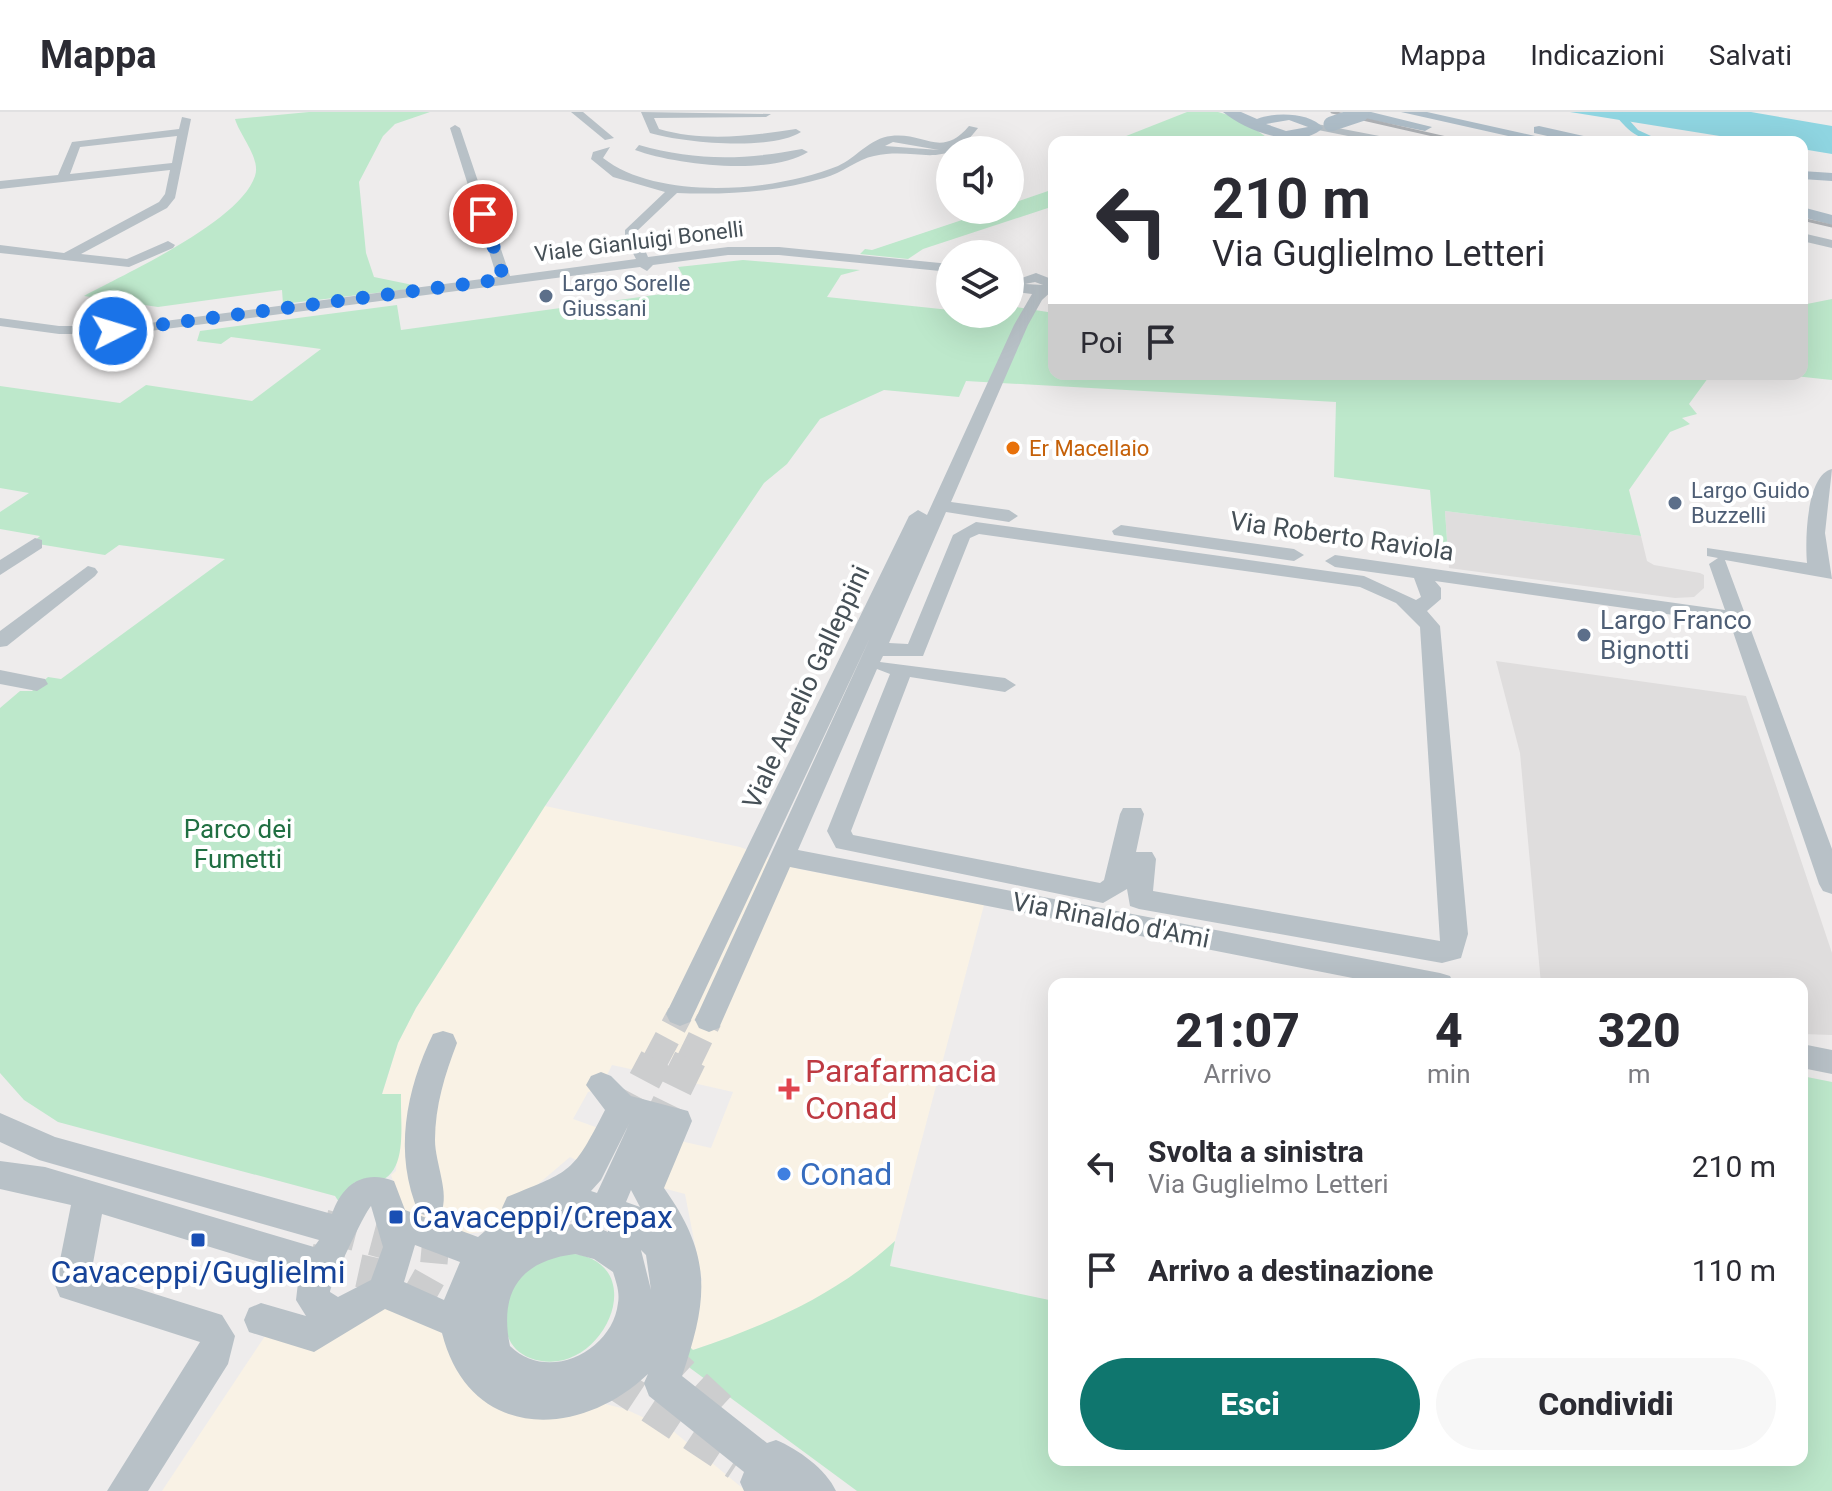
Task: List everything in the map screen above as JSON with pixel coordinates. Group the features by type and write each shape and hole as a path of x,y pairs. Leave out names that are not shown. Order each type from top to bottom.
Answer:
{"main road":[{"path":"1230,112 1277,136"},
{"path":"1397,112 1489,136"},
{"path":"1397,112 1503,136"},
{"path":"1408,112 1526,136"},
{"path":"1438,112 1544,136"},
{"path":"1456,112 1565,136"},
{"path":"1367,113 1465,136"},
{"path":"1300,136 1321,125 1367,113 1472,136"},
{"path":"1258,124 1263,118 1279,116 1321,125"},
{"path":"1808,175 1832,177"},
{"path":"1808,202 1832,207"},
{"path":"1808,214 1832,220"}],"street":[{"path":"576,112 624,143 675,158 713,162 756,161 802,152"},
{"path":"654,131 647,113 766,114"},
{"path":"63,178 76,144 185,125 171,195 166,203 66,257"},
{"path":"1321,125 1369,136"},
{"path":"455,128 510,279"},
{"path":"796,132 712,139 654,131 596,157 613,173 631,181 676,188 730,189 786,183 841,169 875,150 946,152 949,146 962,141 973,128"},
{"path":"0,185 176,166"},
{"path":"645,264 631,232 676,188"},
{"path":"1808,238 1832,244"},
{"path":"0,249 129,263 168,245"},
{"path":"505,247 510,279"},
{"name":"Viale Gianluigi Bonelli","path":"0,322 59,330 127,330 510,279 759,255 936,270"},
{"name":"Viale Gianluigi Bonelli","path":"0,329 60,337 125,336 645,264"},
{"path":"1024,278 1047,284"},
{"path":"1024,281 1047,284"},
{"path":"1024,306 1047,284"},
{"path":"987,384 1013,328"},
{"name":"Viale Aurelio Galleppini","path":"709,1020 940,506 987,384"},
{"name":"Viale Aurelio Galleppini","path":"680,1014 987,384"},
{"path":"1832,474 1818,509 1814,542 1825,571 1716,558 1824,841 1832,884"},
{"name":"Via Roberto Raviola","path":"940,506 1423,577 1737,618"},
{"path":"872,657 916,651 962,535 976,528 1364,582 1406,603 1430,626 1455,934 1451,950 1442,952 1153,902 1150,860"},
{"path":"0,569 35,544"},
{"path":"0,641 88,572"},
{"path":"1406,603 1431,599 1431,588 1423,577"},
{"path":"872,657 902,670 1005,685"},
{"path":"902,670 839,831 845,842 1103,893 1116,886 1132,814"},
{"path":"5,683 37,684"},
{"name":"Via Rinaldo d'Ami","path":"782,856 1409,978"},
{"path":"387,1206 425,1187 420,1112 428,1079 443,1043"},
{"path":"1808,1057 1832,1062"},
{"path":"626,1262 602,1243 594,1219 638,1107"},
{"path":"495,1352 487,1322 490,1300 508,1269 551,1239 594,1219 629,1217 655,1240 666,1258 671,1279 665,1319 653,1341 635,1365 547,1403 520,1400 499,1391 466,1359 458,1338 466,1284 491,1227 522,1205 577,1183 638,1107"},
{"path":"638,1107 647,1190 680,1242 684,1264 681,1323 662,1383"},
{"path":"0,1127 50,1150 324,1226"},
{"path":"0,1175 45,1182 304,1259"},
{"path":"337,1317 313,1300 313,1280 341,1234 352,1202 365,1192 481,1252 527,1253"},
{"path":"89,1196 72,1285 210,1327 218,1336 216,1352 126,1491"},
{"path":"481,1252 536,1214 577,1205 594,1219 626,1262 636,1304 649,1339"},
{"path":"261,1320 314,1335 337,1317 384,1291 399,1247 387,1206"},
{"path":"384,1291 460,1321 514,1373 530,1380 662,1383 768,1474 817,1491"},
{"path":"600,1380 636,1304"}],"shaded area":[{"path":"1445,511 1641,536 1647,561 1700,573 1704,575 1704,588 1694,597 1675,598 1449,568"},
{"path":"1496,661 1746,696 1832,953 1832,1035 1808,1034 1808,978 1540,978 1520,753"},
{"path":"545,806 740,847 799,869 984,905 895,1241 867,1266 818,1299 767,1325 693,1350 688,1345 686,1288 702,1281 685,1194 655,1186 676,1140 711,1148 733,1092 689,1082 696,1065 653,1055 644,1072 612,1065 600,1089 588,1092 573,1119 604,1130 586,1165 570,1157 482,1232 464,1234 399,1219 402,1207 391,1175 396,1171 400,1094 382,1095 398,1043 416,1008"},
{"path":"386,1306 436,1324 446,1341 582,1398 625,1409 673,1431 746,1491 162,1491 267,1333"}],"green space":[{"path":"309,112 430,112 395,124 383,136 359,182 366,253 374,277 413,285 409,289 283,304 282,290 158,307 84,296 180,245 228,211 245,193 256,169 253,155 235,119"},
{"path":"1187,112 1218,112 1239,118 1265,136 1126,136"},
{"path":"1048,191 1048,208 1024,216 1024,199"},
{"path":"950,224 999,224 950,240 936,240 936,245 908,259 860,254 865,249 872,250"},
{"name":"Parco dei Fumetti","path":"743,260 860,270 841,275 827,297 936,309 936,328 1024,328 1024,308 1048,312 1048,380 1707,380 1689,404 1697,414 1682,418 1690,424 1670,432 1629,490 1641,536 1445,511 1448,555 1435,553 1430,490 1334,477 1336,402 966,381 959,397 884,390 820,419 787,464 764,483 545,806 416,1008 398,1043 382,1094 401,1094 399,1156 386,1178 373,1183 355,1182 339,1202 335,1196 58,1122 24,1100 0,1073 0,708 20,691 32,691 48,677 61,679 225,559 119,545 105,555 32,543 40,536 0,529 0,512 29,493 0,488 0,386 120,403 146,385 252,401 321,349 231,337 221,344 197,341 200,331 397,305 401,330 691,290 678,267"},
{"path":"1832,299 1832,380 1808,377 1808,304"},
{"path":"1808,1077 1832,1082 1832,1491 857,1491 690,1368 680,1352 688,1345 693,1350 748,1330 800,1306 849,1278 895,1241 890,1266 1048,1300 1048,1466 1808,1466"},
{"path":"565,1253 593,1260 609,1275 614,1295 610,1317 598,1338 579,1354 556,1361 530,1358 511,1343 507,1332 505,1320 509,1296 527,1271"}],"water":[{"path":"1570,112 1751,112 1832,126 1832,154 1808,150 1808,136 1720,136"}],"waterway":[{"path":"1617,112 1635,132 1645,136"}],"tunnel":[{"path":"655,1061 680,1014"},
{"path":"689,1061 709,1020"},
{"path":"621,1125 656,1059"},
{"path":"654,1133 690,1059"},
{"path":"324,1226 384,1242 449,1248"},
{"path":"310,1260 401,1280 445,1305"},
{"path":"659,1352 723,1411"},
{"path":"609,1379 737,1464"}],"railway":[{"path":"1332,112 1438,136"},
{"path":"1808,220 1832,226"}],"place":[{"name":"Largo Sorelle Giussani","path":"546,296"},
{"name":"Er Macellaio","path":"1013,448"},
{"name":"Largo Guido Buzzelli","path":"1675,503"},
{"name":"Largo Franco Bignotti","path":"1584,635"},
{"name":"Parafarmacia Conad","path":"789,1089"},
{"name":"Conad","path":"784,1174"},
{"name":"Cavaceppi/Crepax","path":"396,1217"},
{"name":"Cavaceppi/Guglielmi","path":"198,1240"}],"route":[{"path":"113,331 504,279 483,214"}]}
